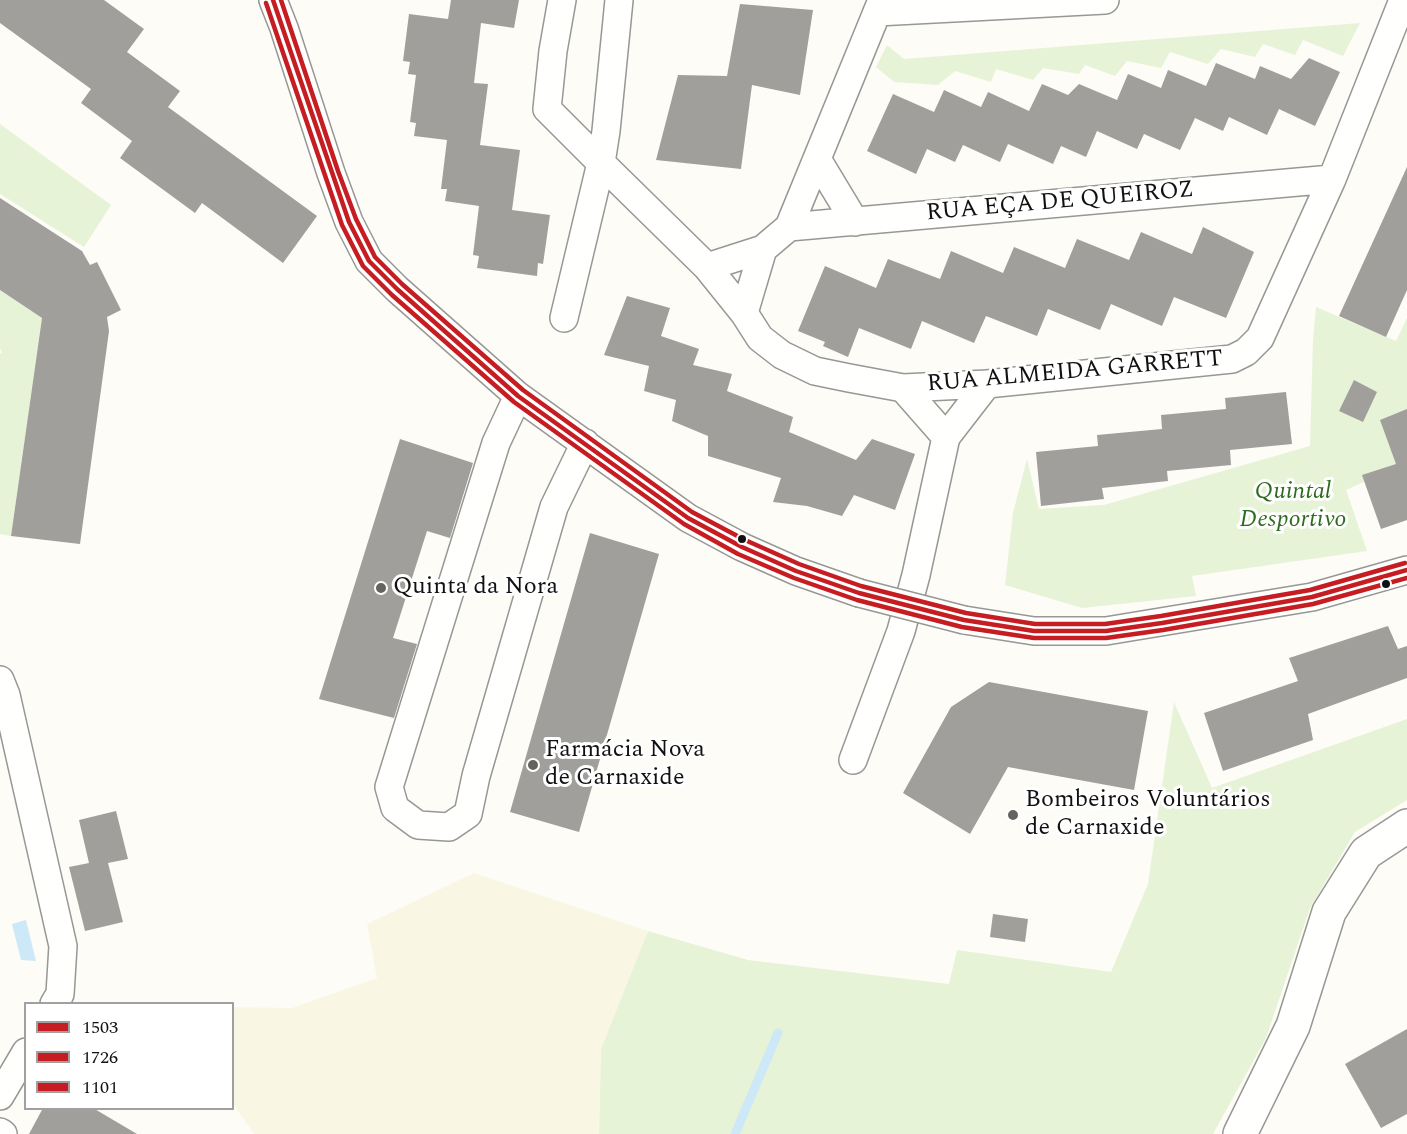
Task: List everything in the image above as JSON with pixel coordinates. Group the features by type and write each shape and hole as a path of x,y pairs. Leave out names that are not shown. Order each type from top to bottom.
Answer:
{"street":[{"path":"273,0 349,222 369,261 397,289 518,396 688,518 741,548 796,571 859,593 964,620 1034,631 1106,631 1312,597 1407,570"},
{"name":"RUA ALMEIDA GARRETT","path":"562,0 553,51 547,109 707,267 744,313 760,338 782,356 815,370 903,388 987,384 1232,359 1246,352 1260,338 1332,179 1403,0"},
{"path":"564,318 601,163 619,0"},
{"path":"707,267 764,249 789,227 879,6 1106,0"},
{"path":"817,159 855,222"},
{"name":"RUA EÇA DE QUEIROZ","path":"789,227 1332,179"},
{"path":"744,313 764,249"},
{"path":"853,760 901,631 916,575 946,437 987,384"},
{"path":"903,388 946,437"},
{"path":"518,396 496,443 389,787 394,808 418,825 449,827 468,814 479,765 554,507 585,444"},
{"path":"0,680 6,695 63,946 60,994 55,1002"},
{"path":"1240,1134 1293,1026 1329,912 1366,853 1407,826"},
{"path":"0,1096 24,1055"}],"shaded area":[{"path":"474,873 648,931 601,1049 599,1134 254,1134 234,1105 234,1007 292,1008 377,978 367,924"}],"green space":[{"path":"1360,23 1343,56 1303,40 1295,55 1263,44 1255,57 1221,49 1208,64 1170,52 1161,68 1127,61 1115,76 1085,65 1079,74 1043,68 1033,80 996,69 991,82 955,71 938,85 894,82 876,67 887,45 904,59"},
{"path":"0,124 111,205 84,247 0,194"},
{"path":"0,290 42,318 11,536 0,534 0,354 2,353 0,348"},
{"name":"Quintal Desportivo","path":"1316,307 1396,341 1407,318 1407,462 1346,490 1367,551 1192,576 1196,596 1082,608 1005,585 1013,513 1027,459 1039,509 1104,505 1310,446"},
{"path":"1174,702 1212,788 1407,719 1407,800 1355,832 1310,908 1266,1038 1213,1134 599,1134 601,1049 648,931 748,960 949,984 957,950 1111,972 1148,884"}],"water":[{"path":"26,920 36,961 21,960 12,924"}],"building":[{"path":"0,0 104,0 144,29 127,52 180,91 168,107 317,216 283,263 202,203 195,213 120,158 132,141 81,103 91,89 0,23"},
{"path":"451,0 519,0 514,28 481,23 474,83 488,84 480,145 520,150 512,210 550,215 543,264 538,263 537,276 477,268 479,256 473,255 479,206 445,201 447,189 441,189 447,140 414,136 416,123 410,122 416,75 408,74 410,62 403,61 409,14 448,19"},
{"path":"740,4 813,10 800,95 752,85 741,169 656,160 678,75 727,76"},
{"path":"1309,58 1340,72 1315,126 1279,109 1267,135 1229,117 1223,131 1195,118 1180,150 1144,134 1137,149 1097,131 1086,157 1061,146 1053,164 1008,144 1000,162 963,145 955,162 927,149 916,174 867,151 893,94 934,112 944,90 981,107 988,92 1029,111 1042,84 1068,95 1079,84 1117,100 1128,74 1161,88 1168,70 1206,86 1216,63 1255,79 1260,66 1291,79"},
{"path":"1407,167 1407,290 1386,337 1339,316"},
{"path":"0,198 82,251 90,265 97,262 121,310 107,317 109,331 80,544 11,536 42,318 0,290"},
{"path":"1203,227 1254,252 1226,318 1174,297 1162,326 1111,304 1100,330 1048,309 1037,336 986,316 974,343 922,321 911,349 859,328 848,357 823,346 825,342 798,331 825,266 876,288 888,259 940,279 951,251 1003,273 1014,247 1065,268 1077,239 1129,260 1141,232 1192,254"},
{"path":"627,296 670,308 661,336 699,349 693,365 732,374 727,391 793,417 789,432 856,460 872,439 915,454 895,510 854,495 842,516 807,506 773,502 781,478 708,456 708,436 672,421 676,400 644,391 649,366 604,355"},
{"path":"1354,380 1377,392 1363,422 1339,411"},
{"path":"1286,392 1292,444 1230,450 1231,465 1167,471 1168,481 1102,488 1104,499 1041,506 1036,452 1098,446 1097,435 1162,429 1161,415 1226,409 1225,398"},
{"path":"1407,409 1407,520 1381,529 1362,475 1396,464 1380,420"},
{"name":"Quinta da Nora","path":"400,439 473,463 450,538 427,531 393,638 417,644 394,718 319,699"},
{"path":"590,533 659,554 579,832 510,812"},
{"path":"1388,626 1398,649 1407,646 1407,678 1308,714 1313,740 1223,771 1204,713 1298,681 1289,658"},
{"path":"989,682 1148,711 1134,790 1008,767 970,834 903,793 951,707"},
{"path":"116,811 128,859 108,863 123,922 85,931 69,867 89,863 79,820"},
{"path":"993,914 1028,919 1025,942 990,937"},
{"path":"1407,1029 1407,1114 1381,1128 1345,1064"},
{"path":"42,1110 96,1110 137,1134 29,1134"}],"waterway":[{"path":"735,1134 778,1033"}],"transit line":[{"name":"1503","path":"273,0 349,222 369,261 397,289 518,396 688,518 742,547 796,571 859,593 964,620 1034,631 1106,631 1162,623 1312,597 1407,570"},
{"name":"1101","path":"281,0 338,171 356,219 375,257 402,284 523,390 692,512 745,540 799,564 861,586 966,613 1035,624 1105,624 1161,616 1310,590 1405,563"},
{"name":"1726","path":"266,3 342,225 363,266 392,295 514,402 684,524 738,554 794,578 857,600 962,627 1034,638 1106,638 1163,630 1313,604 1407,578"}],"place":[{"name":"Quinta da Nora","path":"381,588"},
{"name":"Farmácia Nova de Carnaxide","path":"533,765"},
{"name":"Bombeiros Voluntários de Carnaxide","path":"1013,815"}]}
